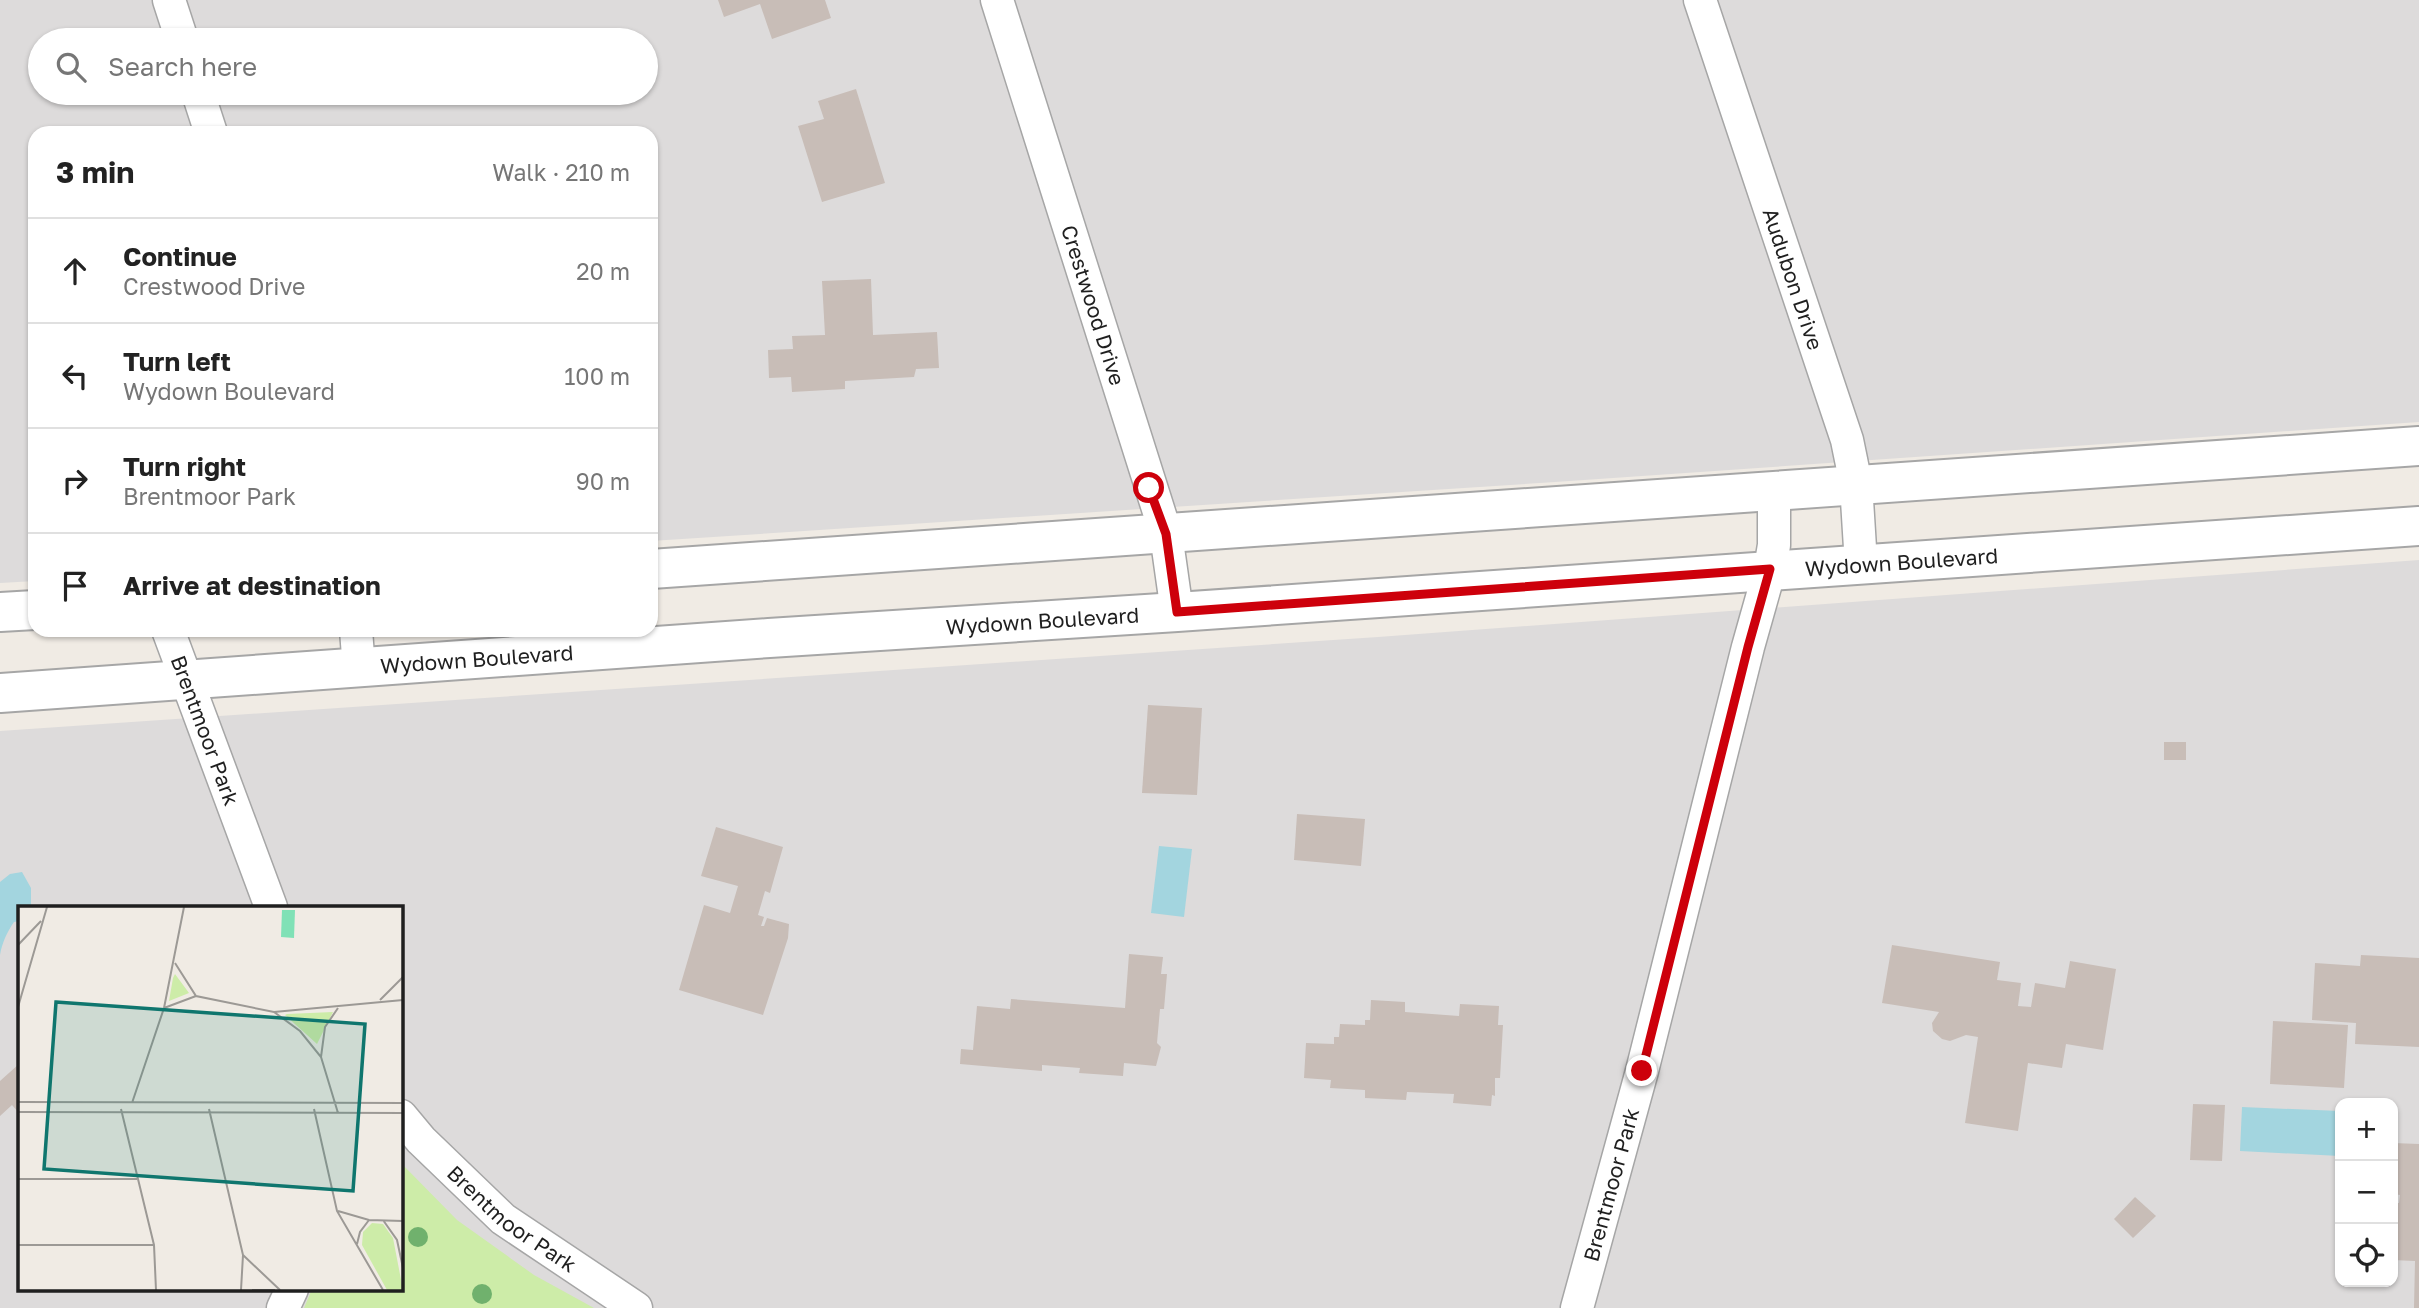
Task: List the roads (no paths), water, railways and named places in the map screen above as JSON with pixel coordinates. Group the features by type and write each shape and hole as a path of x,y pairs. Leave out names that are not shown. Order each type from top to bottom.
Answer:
{"street":[{"path":"169,0 178,28"},
{"name":"Crestwood Drive","path":"997,0 1166,534 1177,612"},
{"name":"Audubon Drive","path":"1700,0 1847,440 1856,484 1861,564"},
{"path":"202,105 209,126"},
{"path":"658,569 2419,446"},
{"name":"Brentmoor Park","path":"1577,1308 1642,1071 1770,569 1774,545 1774,490"},
{"name":"Wydown Boulevard","path":"0,693 2419,526"},
{"path":"0,612 28,610"},
{"name":"Brentmoor Park","path":"171,637 271,906"},
{"path":"357,637 359,669"},
{"name":"Brentmoor Park","path":"402,1117 421,1140 503,1219 636,1308"},
{"path":"283,1308 292,1290"}],"water":[{"path":"1159,846 1192,849 1184,917 1151,913"},
{"path":"22,872 31,888 31,906 18,906 18,921 14,922 9,930 0,955 0,882 10,874"},
{"path":"2242,1107 2335,1111 2335,1156 2240,1151"}]}
